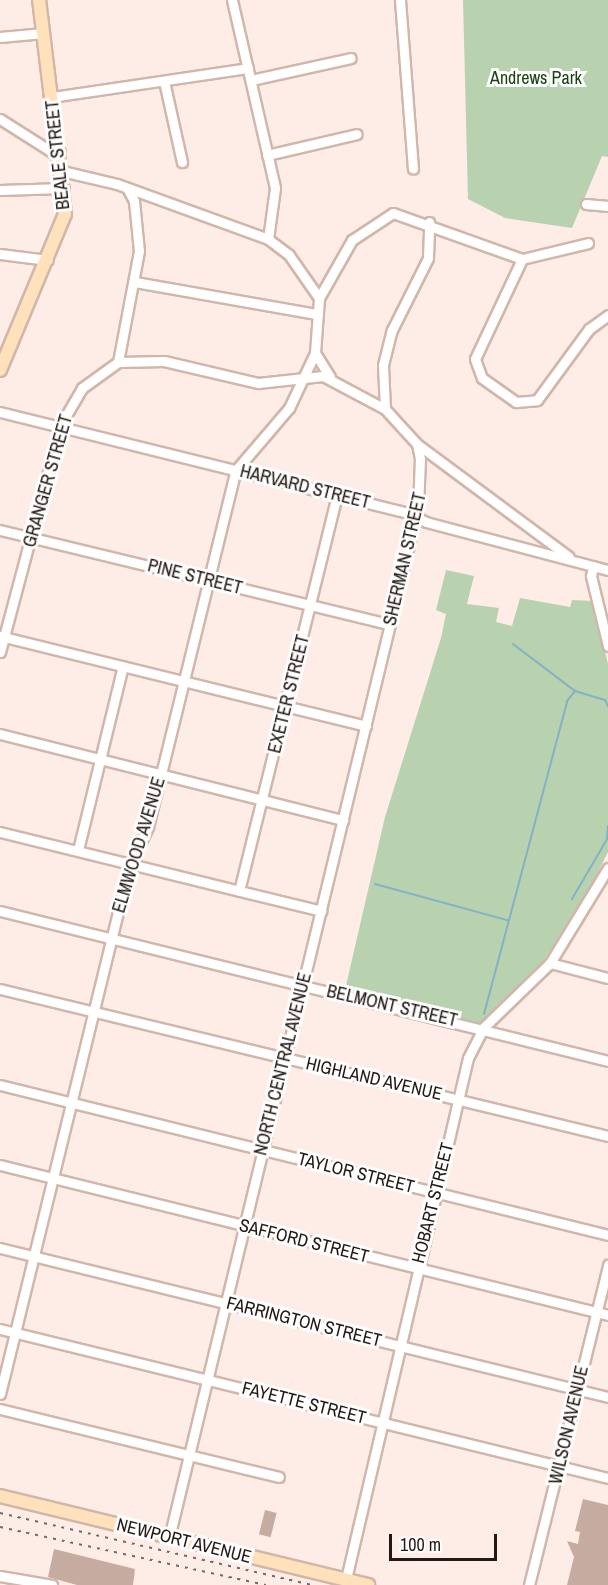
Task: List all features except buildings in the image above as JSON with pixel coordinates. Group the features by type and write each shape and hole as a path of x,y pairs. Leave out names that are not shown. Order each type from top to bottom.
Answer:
{"main road":[{"name":"BEALE STREET","path":"0,370 48,260 65,214 60,152 39,0"},
{"name":"NEWPORT AVENUE","path":"0,1496 368,1585"}],"street":[{"path":"400,0 413,168"},
{"path":"235,1 275,201 268,239"},
{"path":"0,37 44,33"},
{"path":"251,80 351,58"},
{"path":"52,97 248,68"},
{"path":"164,81 182,162"},
{"path":"0,119 52,152 60,152"},
{"path":"267,155 357,134"},
{"path":"62,171 128,188 268,239 289,255 319,298"},
{"path":"0,190 64,188"},
{"path":"128,188 134,201 139,250 135,282 118,362 164,361 258,383 303,375 330,377 385,409 417,444 572,560"},
{"path":"586,204 608,206"},
{"name":"ELMWOOD AVENUE","path":"0,1394 129,867 148,827 236,470 284,414 315,352 316,314 319,298 346,249 375,221 397,212 522,258"},
{"path":"385,409 385,355 428,258 429,222"},
{"path":"588,243 522,258 475,362 482,378 514,400 526,404 537,399 589,329 608,315"},
{"path":"0,254 48,260"},
{"path":"135,282 316,314"},
{"path":"315,352 330,377"},
{"name":"GRANGER STREET","path":"0,652 2,637 60,426 82,388 118,362"},
{"name":"HARVARD STREET","path":"0,412 416,516 608,570"},
{"name":"SHERMAN STREET","path":"321,911 422,488 417,444"},
{"name":"EXETER STREET","path":"239,891 264,799 337,496"},
{"name":"PINE STREET","path":"0,530 390,624"},
{"path":"593,566 591,576 608,646"},
{"path":"2,637 366,726"},
{"path":"78,850 123,666"},
{"path":"0,734 343,820"},
{"path":"0,832 78,850 129,867 321,911"},
{"name":"HOBART STREET","path":"346,1579 380,1422 468,1058 483,1028 550,963 602,894 608,868"},
{"name":"BELMONT STREET","path":"0,911 483,1028 608,1061"},
{"name":"NORTH CENTRAL AVENUE","path":"169,1538 321,911"},
{"path":"550,963 608,978"},
{"name":"HIGHLAND AVENUE","path":"0,989 608,1136"},
{"name":"TAYLOR STREET","path":"0,1085 608,1235"},
{"name":"SAFFORD STREET","path":"0,1165 608,1315"},
{"name":"FARRINGTON STREET","path":"0,1248 608,1397"},
{"name":"WILSON AVENUE","path":"529,1585 608,1265"},
{"name":"FAYETTE STREET","path":"0,1329 608,1478"},
{"path":"0,1409 279,1477"},
{"path":"3,1579 52,1585"}],"green space":[{"name":"Andrews Park","path":"463,0 608,0 608,157 602,156 572,228 505,218 468,199"},
{"path":"446,570 474,576 467,604 499,608 496,622 512,626 520,598 570,607 572,600 593,601 608,664 608,852 579,910 543,961 487,1020 475,1026 344,994 385,817 441,638 446,614 436,610"}],"waterway":[{"path":"513,644 575,691"},
{"path":"484,1014 567,701 575,691 605,700 608,706"},
{"path":"572,899 607,839 608,826"},
{"path":"375,884 507,920"}],"railway":[{"path":"0,1513 311,1585"},
{"path":"0,1527 266,1585"}]}
